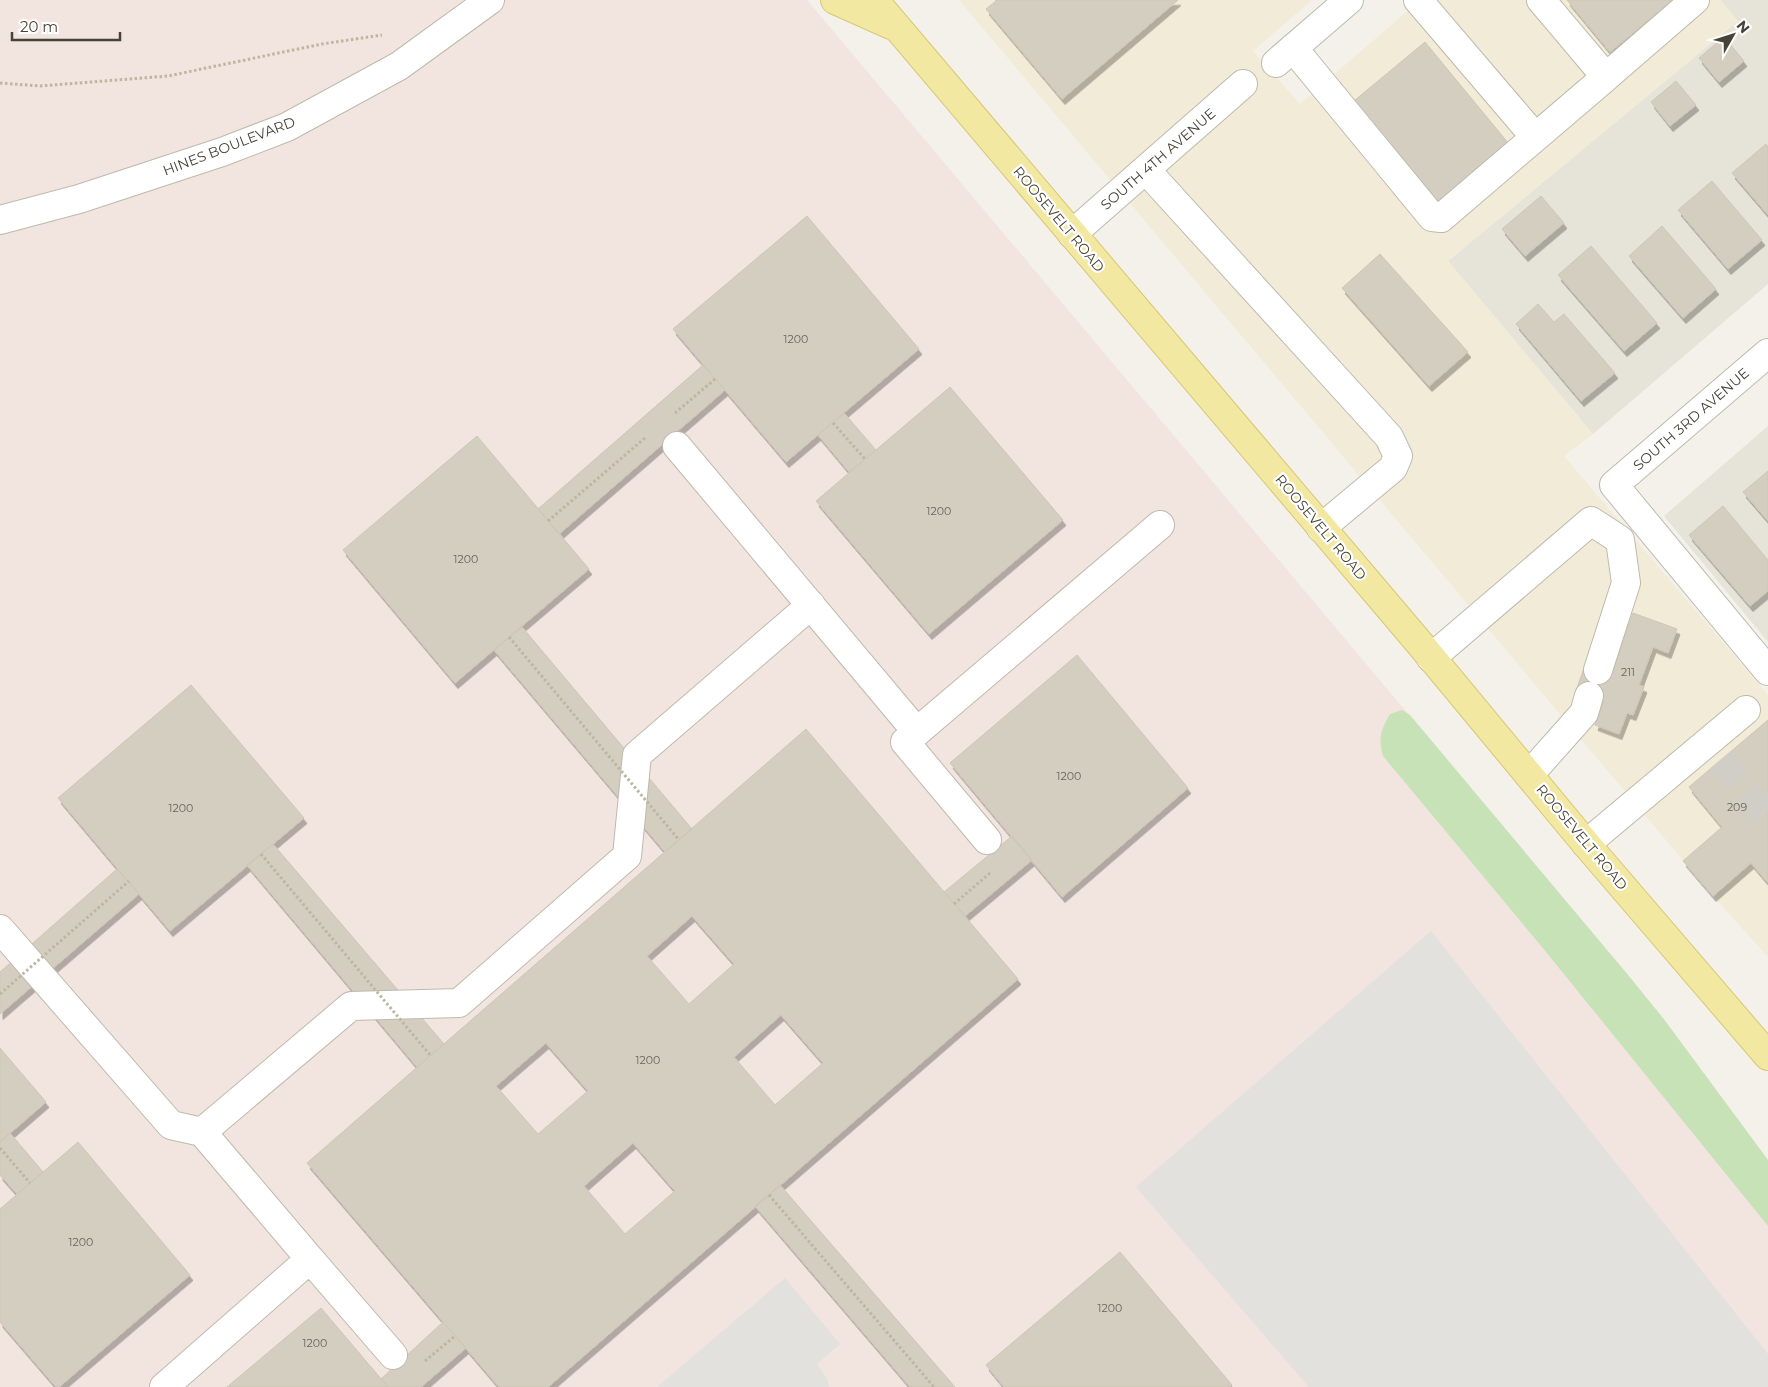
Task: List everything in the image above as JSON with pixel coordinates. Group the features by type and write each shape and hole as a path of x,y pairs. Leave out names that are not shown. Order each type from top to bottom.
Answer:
{"main road":[{"path":"835,0 898,28"},
{"name":"ROOSEVELT ROAD","path":"874,0 1322,528 1586,844 1768,1056"}],"street":[{"name":"HINES BOULEVARD","path":"0,220 88,196 222,152 287,127 399,66 490,0"},
{"path":"1349,0 1284,56 1432,217 1441,218 1695,0"},
{"path":"1418,0 1535,137"},
{"path":"1541,0 1606,77"},
{"name":"SOUTH 4TH AVENUE","path":"1072,234 1243,84"},
{"path":"1146,170 1392,443 1398,456 1393,468 1322,528"},
{"name":"SOUTH 3RD AVENUE","path":"1768,353 1614,486 1768,671"},
{"path":"676,446 917,732"},
{"path":"1431,658 1591,521 1620,540 1626,583 1598,670"},
{"path":"987,840 905,742 1160,525"},
{"path":"202,1132 351,1006 459,1003 627,856 637,755 811,605"},
{"path":"1529,775 1584,713 1590,696"},
{"path":"1586,844 1713,752 1746,710"},
{"path":"0,929 171,1125 202,1132 392,1355"},
{"path":"164,1387 310,1259"}],"path":[{"path":"0,83 40,86 168,76 322,44 380,36 388,32"},
{"path":"670,417 715,379"},
{"path":"833,422 865,459"},
{"path":"548,521 647,437"},
{"path":"509,637 679,840"},
{"path":"261,854 431,1056"},
{"path":"954,904 991,872"},
{"path":"0,994 129,881"},
{"path":"0,1148 30,1183"},
{"path":"768,1195 934,1387"}],"shaded area":[{"path":"0,0 807,0 1628,975 1663,1018 1768,1160 1768,1387 0,1387"},
{"path":"959,0 1312,0 1253,51 1300,104 1420,0 1720,0 1738,21 1448,261 1593,434 1564,456 1768,695 1768,957 1713,896"},
{"path":"1720,0 1768,0 1768,284 1593,434 1448,261 1738,21"},
{"path":"1768,426 1768,642 1664,516"},
{"path":"1431,931 1768,1354 1768,1387 1309,1387 1136,1187"},
{"path":"785,1278 840,1344 817,1364 828,1380 829,1387 657,1387"}],"green space":[{"path":"1402,710 1410,715 1663,1018 1768,1160 1768,1226 1542,947 1383,756 1381,734 1384,725 1390,714"}],"building":[{"path":"995,0 1178,0 1062,99 986,9"},
{"path":"1567,0 1673,0 1610,52"},
{"path":"1724,37 1744,61 1719,82 1699,58"},
{"path":"1425,42 1509,144 1433,207 1349,105"},
{"path":"1676,81 1696,105 1670,126 1651,102"},
{"path":"1766,144 1768,147 1768,215 1732,173"},
{"path":"1712,181 1762,240 1728,269 1678,210"},
{"path":"1541,196 1564,223 1525,256 1502,229"},
{"path":"807,216 919,349 786,462 673,329"},
{"path":"1662,226 1716,289 1683,318 1629,256"},
{"path":"1591,246 1657,323 1624,351 1558,275"},
{"path":"1380,254 1468,352 1429,386 1342,288"},
{"path":"1538,304 1554,322 1564,314 1615,373 1581,401 1516,324"},
{"path":"703,365 725,390 559,534 538,509"},
{"path":"950,387 1063,520 929,634 816,501"},
{"path":"844,413 876,450 849,472 818,435"},
{"path":"477,436 589,569 455,683 343,550"},
{"path":"1768,471 1768,521 1743,492"},
{"path":"1723,506 1768,560 1768,591 1750,606 1689,535"},
{"path":"1633,613 1677,629 1668,653 1653,647 1639,685 1644,687 1633,715 1627,713 1619,734 1595,725 1604,701 1576,691 1585,665 1611,675"},
{"path":"522,627 692,829 665,852 494,650"},
{"path":"1077,655 1188,788 1062,897 950,763"},
{"path":"191,685 304,818 170,931 58,798"},
{"path":"1768,720 1768,883 1751,863 1713,896 1683,861 1722,827 1689,787"},
{"path":"806,729 1018,979 548,1387 499,1387 307,1163","holes":["692,916 734,964 689,1004 647,956","781,1015 823,1063 775,1105 734,1057","546,1043 588,1091 538,1134 496,1086","633,1143 675,1191 625,1234 584,1186"]},
{"path":"1012,836 1032,860 965,916 944,892"},
{"path":"273,844 444,1044 417,1067 247,865"},
{"path":"117,869 139,894 0,1014 0,972"},
{"path":"0,1048 46,1102 0,1142"},
{"path":"10,1133 43,1172 17,1194 0,1175 0,1142"},
{"path":"78,1142 190,1275 59,1387 56,1387 0,1322 0,1209"},
{"path":"780,1185 955,1387 910,1387 755,1206"},
{"path":"1120,1252 1232,1385 1229,1387 1004,1387 986,1365"},
{"path":"321,1308 388,1387 227,1387"},
{"path":"443,1322 466,1348 421,1387 388,1387 381,1379"}],"tunnel":[{"path":"1720,760 1768,817"}]}
